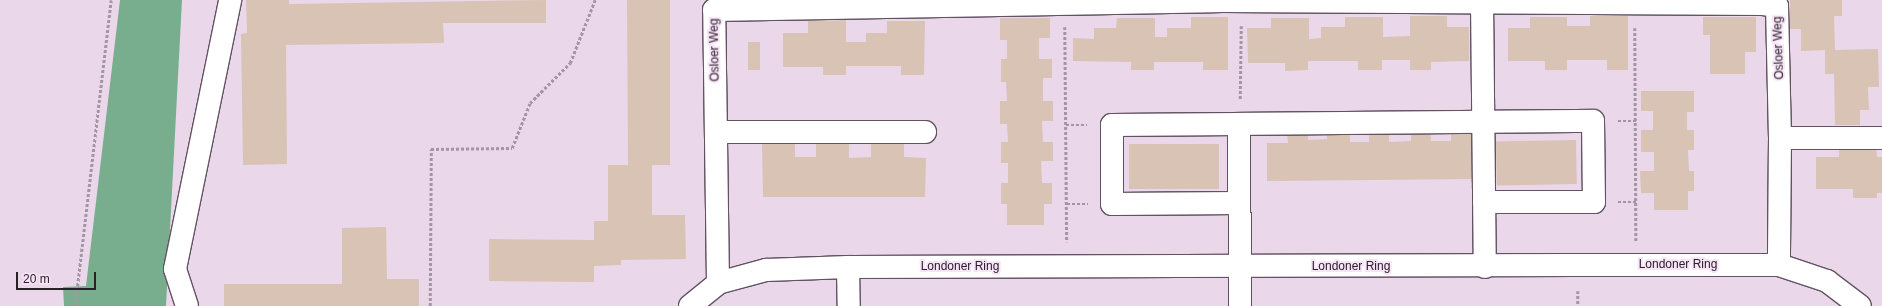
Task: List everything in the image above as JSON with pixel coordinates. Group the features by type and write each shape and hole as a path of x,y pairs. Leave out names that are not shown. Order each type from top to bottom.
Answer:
{"street":[{"path":"187,306 175,269 230,0"},
{"name":"Osloer Weg","path":"718,283 714,10 1064,4 1241,1 1674,2 1777,6 1780,138 1779,265"},
{"path":"1482,2 1485,267"},
{"path":"1240,203 1112,204 1112,125 1593,121 1594,202 1484,202"},
{"path":"1239,124 1240,306"},
{"path":"716,132 925,132"},
{"path":"1780,138 1882,138"},
{"name":"Londoner Ring","path":"690,306 718,283 766,270 848,267 1485,267 1636,265 1779,265 1827,281 1860,306"},
{"path":"848,267 849,306"}],"path":[{"path":"75,306 111,0"},
{"path":"430,306 431,149 512,148 530,103 570,63 594,0"},
{"path":"1239,124 1241,1"},
{"path":"1635,3 1636,265"},
{"path":"1064,4 1067,267"}],"green space":[{"path":"120,0 182,0 166,306 64,306 63,287 86,286"}],"building":[{"path":"246,0 289,0 289,4 546,0 546,23 443,23 444,43 286,45 287,164 243,165 241,34 247,33"},
{"path":"627,0 670,0 670,165 652,165 652,215 685,215 686,259 621,260 621,265 594,266 594,282 489,281 489,239 594,240 594,221 608,221 608,165 628,165"},
{"path":"1790,0 1842,0 1842,16 1834,16 1835,50 1878,49 1879,87 1868,87 1869,110 1860,110 1860,125 1835,125 1834,74 1825,74 1825,50 1801,51 1801,29 1790,29"},
{"path":"1410,16 1447,16 1447,27 1469,27 1469,61 1431,62 1431,70 1410,70 1410,60 1382,60 1382,70 1358,70 1358,61 1308,61 1308,70 1285,71 1285,63 1248,63 1247,28 1271,28 1271,18 1309,18 1309,39 1321,38 1321,27 1345,27 1345,17 1383,17 1383,37 1410,36"},
{"path":"1590,16 1628,16 1628,70 1607,70 1607,60 1567,60 1567,70 1545,70 1545,61 1508,61 1508,28 1530,28 1530,17 1567,17 1567,26 1590,26"},
{"path":"1191,17 1228,17 1228,70 1203,70 1203,62 1154,62 1154,70 1131,70 1131,62 1073,61 1073,38 1094,39 1094,28 1116,28 1117,18 1155,18 1155,37 1167,37 1167,28 1191,28"},
{"path":"1703,17 1756,17 1756,52 1745,52 1745,74 1710,74 1710,35 1703,35"},
{"path":"1000,18 1050,18 1050,38 1039,38 1039,59 1052,59 1052,78 1043,78 1043,101 1053,101 1053,121 1042,121 1043,142 1053,142 1053,161 1041,161 1042,183 1052,183 1052,204 1044,204 1044,225 1007,225 1007,204 1001,204 1001,183 1008,183 1008,163 1001,163 1001,142 1008,142 1007,124 1000,124 1000,101 1007,101 1006,82 1001,82 1001,59 1007,59 1007,40 1000,40"},
{"path":"846,20 846,42 866,42 866,33 887,33 887,21 925,21 924,75 901,75 901,66 846,66 846,75 823,75 823,67 783,67 783,33 808,33 808,21"},
{"path":"748,42 760,42 760,70 748,70"},
{"path":"1641,91 1694,91 1694,112 1687,112 1687,130 1694,130 1694,150 1688,150 1689,171 1694,171 1694,191 1688,191 1688,210 1654,210 1654,193 1641,193 1640,171 1654,171 1654,152 1641,152 1641,130 1653,130 1653,111 1641,111"},
{"path":"1350,130 1350,142 1369,142 1369,131 1389,131 1389,142 1411,141 1411,131 1430,130 1431,141 1451,141 1451,131 1472,130 1473,179 1267,181 1267,143 1288,143 1287,132 1308,132 1308,140 1327,139 1327,131"},
{"path":"1576,140 1577,184 1497,185 1496,141"},
{"path":"849,141 849,158 871,157 871,142 904,142 904,157 926,158 925,197 763,197 762,142 795,142 795,157 816,157 816,142"},
{"path":"1129,144 1219,144 1219,189 1129,189"},
{"path":"1839,146 1876,146 1877,157 1882,157 1882,193 1877,193 1877,198 1853,198 1853,189 1816,189 1816,157 1839,157"},
{"path":"386,227 387,279 419,279 419,306 224,306 224,284 342,284 342,228"}]}
